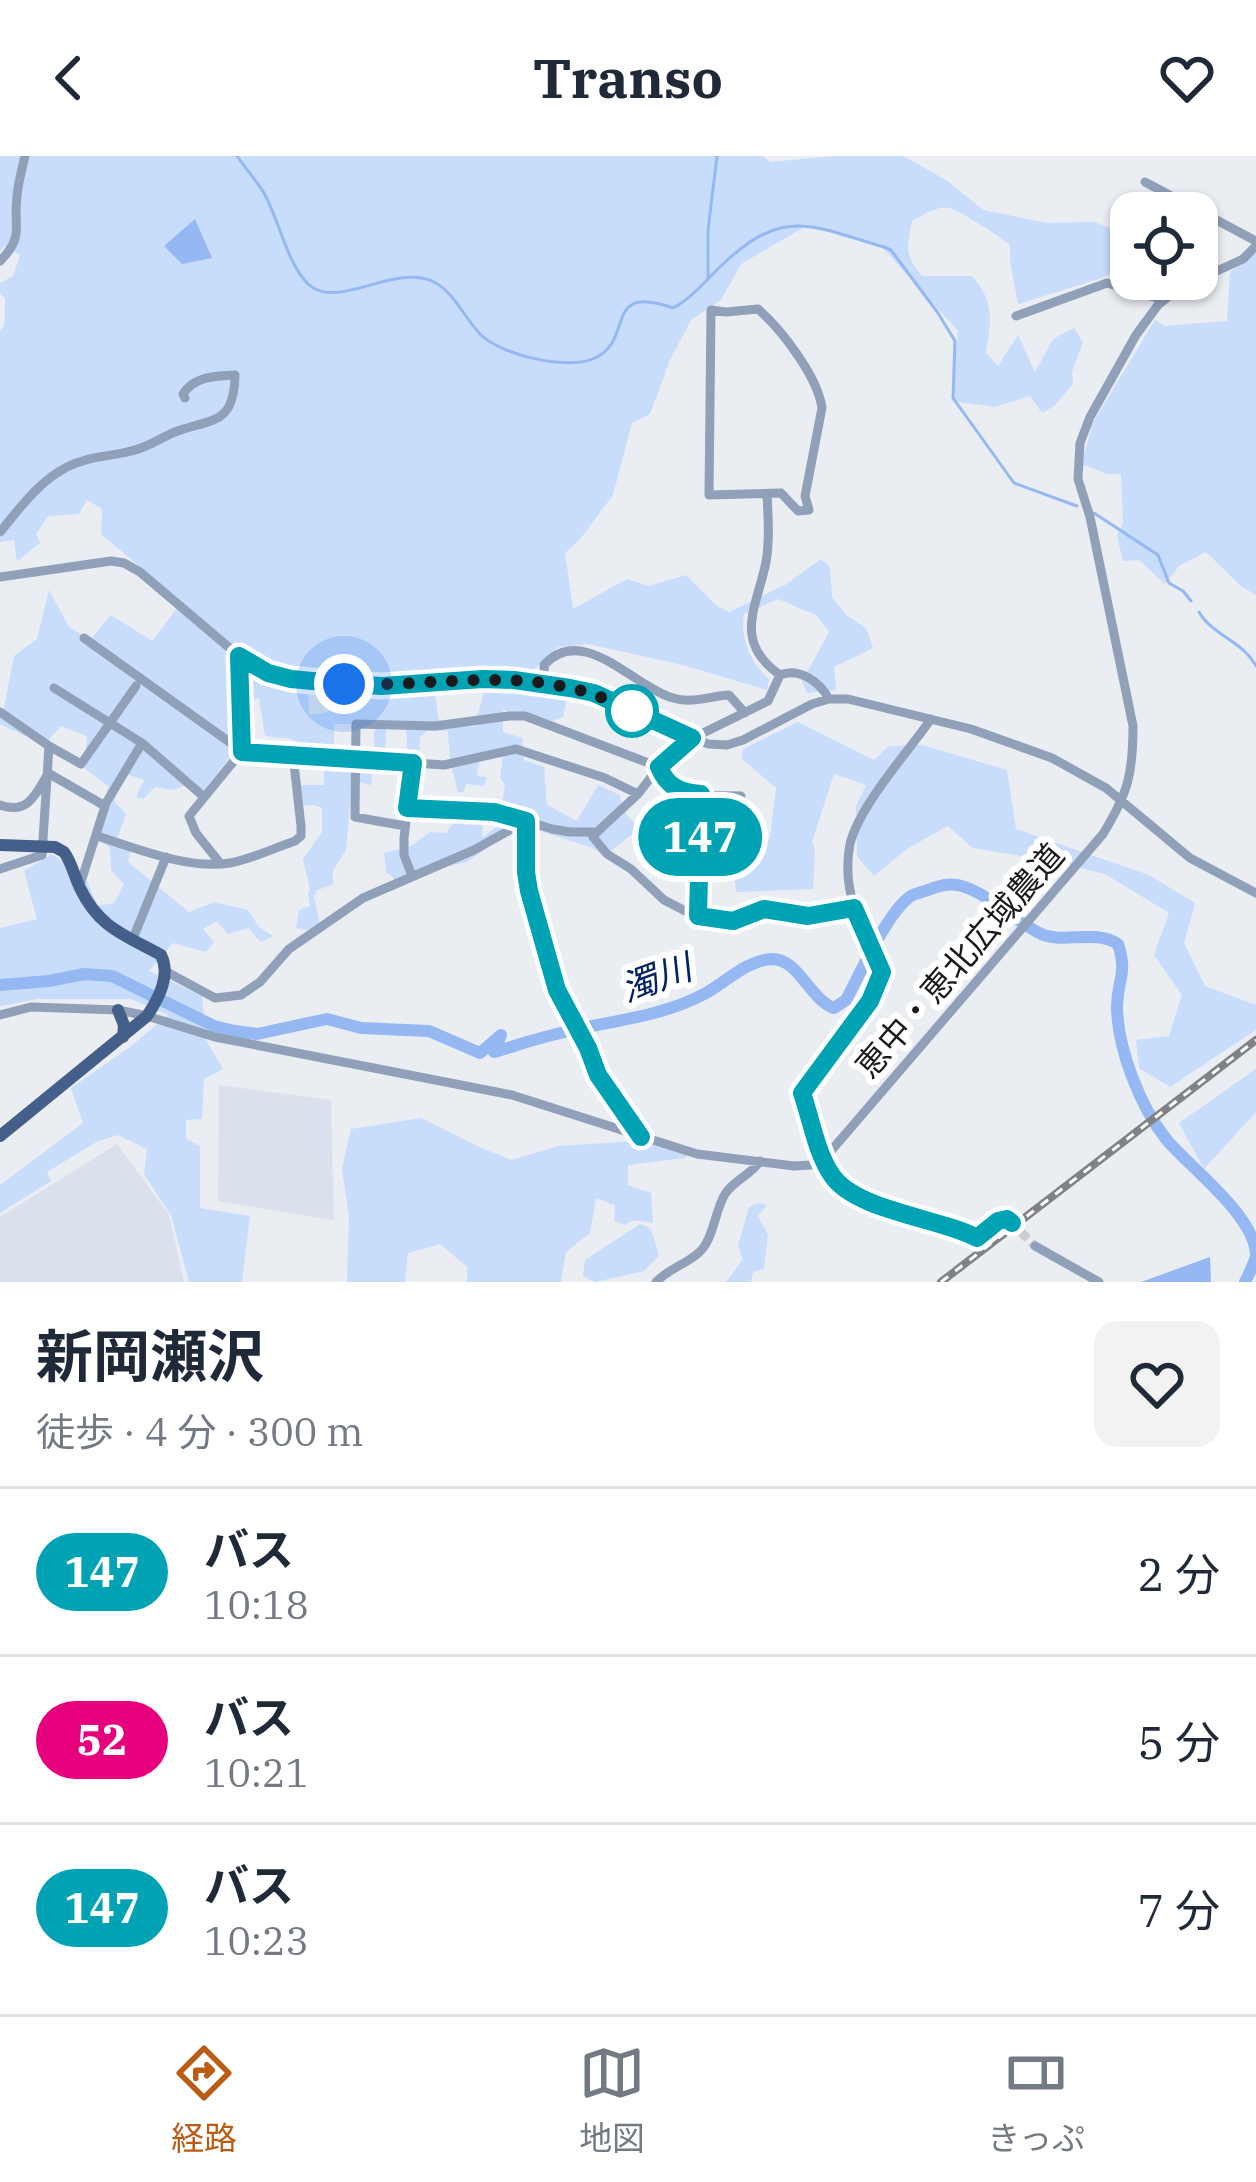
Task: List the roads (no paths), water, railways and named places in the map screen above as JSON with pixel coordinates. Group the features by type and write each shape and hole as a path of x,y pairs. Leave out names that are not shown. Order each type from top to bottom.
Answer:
{"main road":[{"path":"0,845 64,852 93,910 106,926 161,955 164,976 151,1010 123,1038 0,1136"},
{"path":"118,1010 123,1038"}],"street":[{"path":"0,261 17,238 16,204 25,156"},
{"path":"1145,182 1256,243"},
{"name":"恵中・恵北広域農道","path":"1218,270 1243,259 1256,243"},
{"path":"1016,316 1110,283"},
{"name":"恵中・恵北広域農道","path":"824,1159 1103,835 1123,801 1133,759 1133,726 1077,457 1090,417 1136,335 1163,300"},
{"path":"758,309 804,367 820,397 822,408 805,496 809,510 798,511 781,493 767,494 709,495 711,310 758,309"},
{"path":"0,532 34,490 71,465 133,451 218,419 231,402 235,375 207,377 187,387 184,398"},
{"path":"767,494 767,555 752,608 751,632 762,658 780,675"},
{"path":"0,577 97,562 124,563 239,656 268,673 382,686 483,679 544,684 594,693 708,744 743,740 829,699 931,719 1052,758 1123,801 1190,858 1256,893"},
{"path":"84,638 242,752 444,765 505,749 526,750 638,794"},
{"path":"544,684 544,665 550,658 592,653 647,688 677,700 730,695 745,713"},
{"path":"220,863 189,816 242,752 239,656"},
{"path":"780,675 796,672 823,689 829,699"},
{"path":"780,675 768,701 692,738 593,837 664,900 698,916 733,921 764,909 808,916 854,908"},
{"path":"0,712 81,764 136,686"},
{"path":"54,688 142,742 204,797"},
{"path":"405,826 355,817 356,724 435,725 525,716 659,767 681,794 741,796"},
{"path":"931,719 856,828 848,860 854,908 882,972 870,1001 802,1093 831,1176 844,1188 977,1238 998,1221 1012,1223"},
{"path":"79,887 106,806 142,742"},
{"path":"0,869 42,855 50,746"},
{"path":"97,836 166,857 220,863 295,841 301,836 293,755"},
{"path":"412,876 404,855 413,763"},
{"path":"48,773 106,806"},
{"path":"0,805 25,806 35,798 48,773"},
{"path":"698,916 701,794"},
{"path":"407,808 494,812 570,832 598,832"},
{"path":"164,976 214,998 242,994 260,982 289,949 363,898 474,850 526,821"},
{"path":"526,821 529,891 557,990 598,1075 641,1137"},
{"path":"700,837 720,838"},
{"path":"131,942 166,857"},
{"path":"0,1015 31,1007 151,1010 215,1036 512,1094 697,1154 794,1166 824,1159"},
{"path":"643,1282 696,1256 724,1196 760,1161"},
{"path":"1035,1246 1099,1282"},
{"path":"656,1282 668,1270"}],"water":[{"path":"195,219 212,258 182,264 164,246"},
{"path":"1210,1257 1211,1282 1141,1282"}],"waterway":[{"path":"237,156 264,193 294,265 308,284 334,293 400,278 432,281 491,342 553,362 595,358 607,350 628,308 651,302 673,308 763,234 799,226 884,247 891,250 955,341 953,398 1014,483 1077,506"},
{"path":"708,277 717,156"},
{"path":"1094,513 1158,555 1169,583 1191,601"},
{"path":"1199,612 1256,666"},
{"name":"濁川","path":"0,985 84,974 112,976 214,1026 235,1031 257,1034 327,1019 361,1028 429,1031 480,1053 501,1035 494,1052 672,1008 763,960 790,965 834,1008 846,1000 902,904 937,887 960,885 1047,936 1098,937 1118,944 1122,963 1118,1024 1132,1077 1166,1139 1245,1225 1256,1256 1245,1282"}],"tunnel":[{"path":"1012,1223 1035,1246"}],"railway":[{"path":"941,1282 1256,1040"}]}
